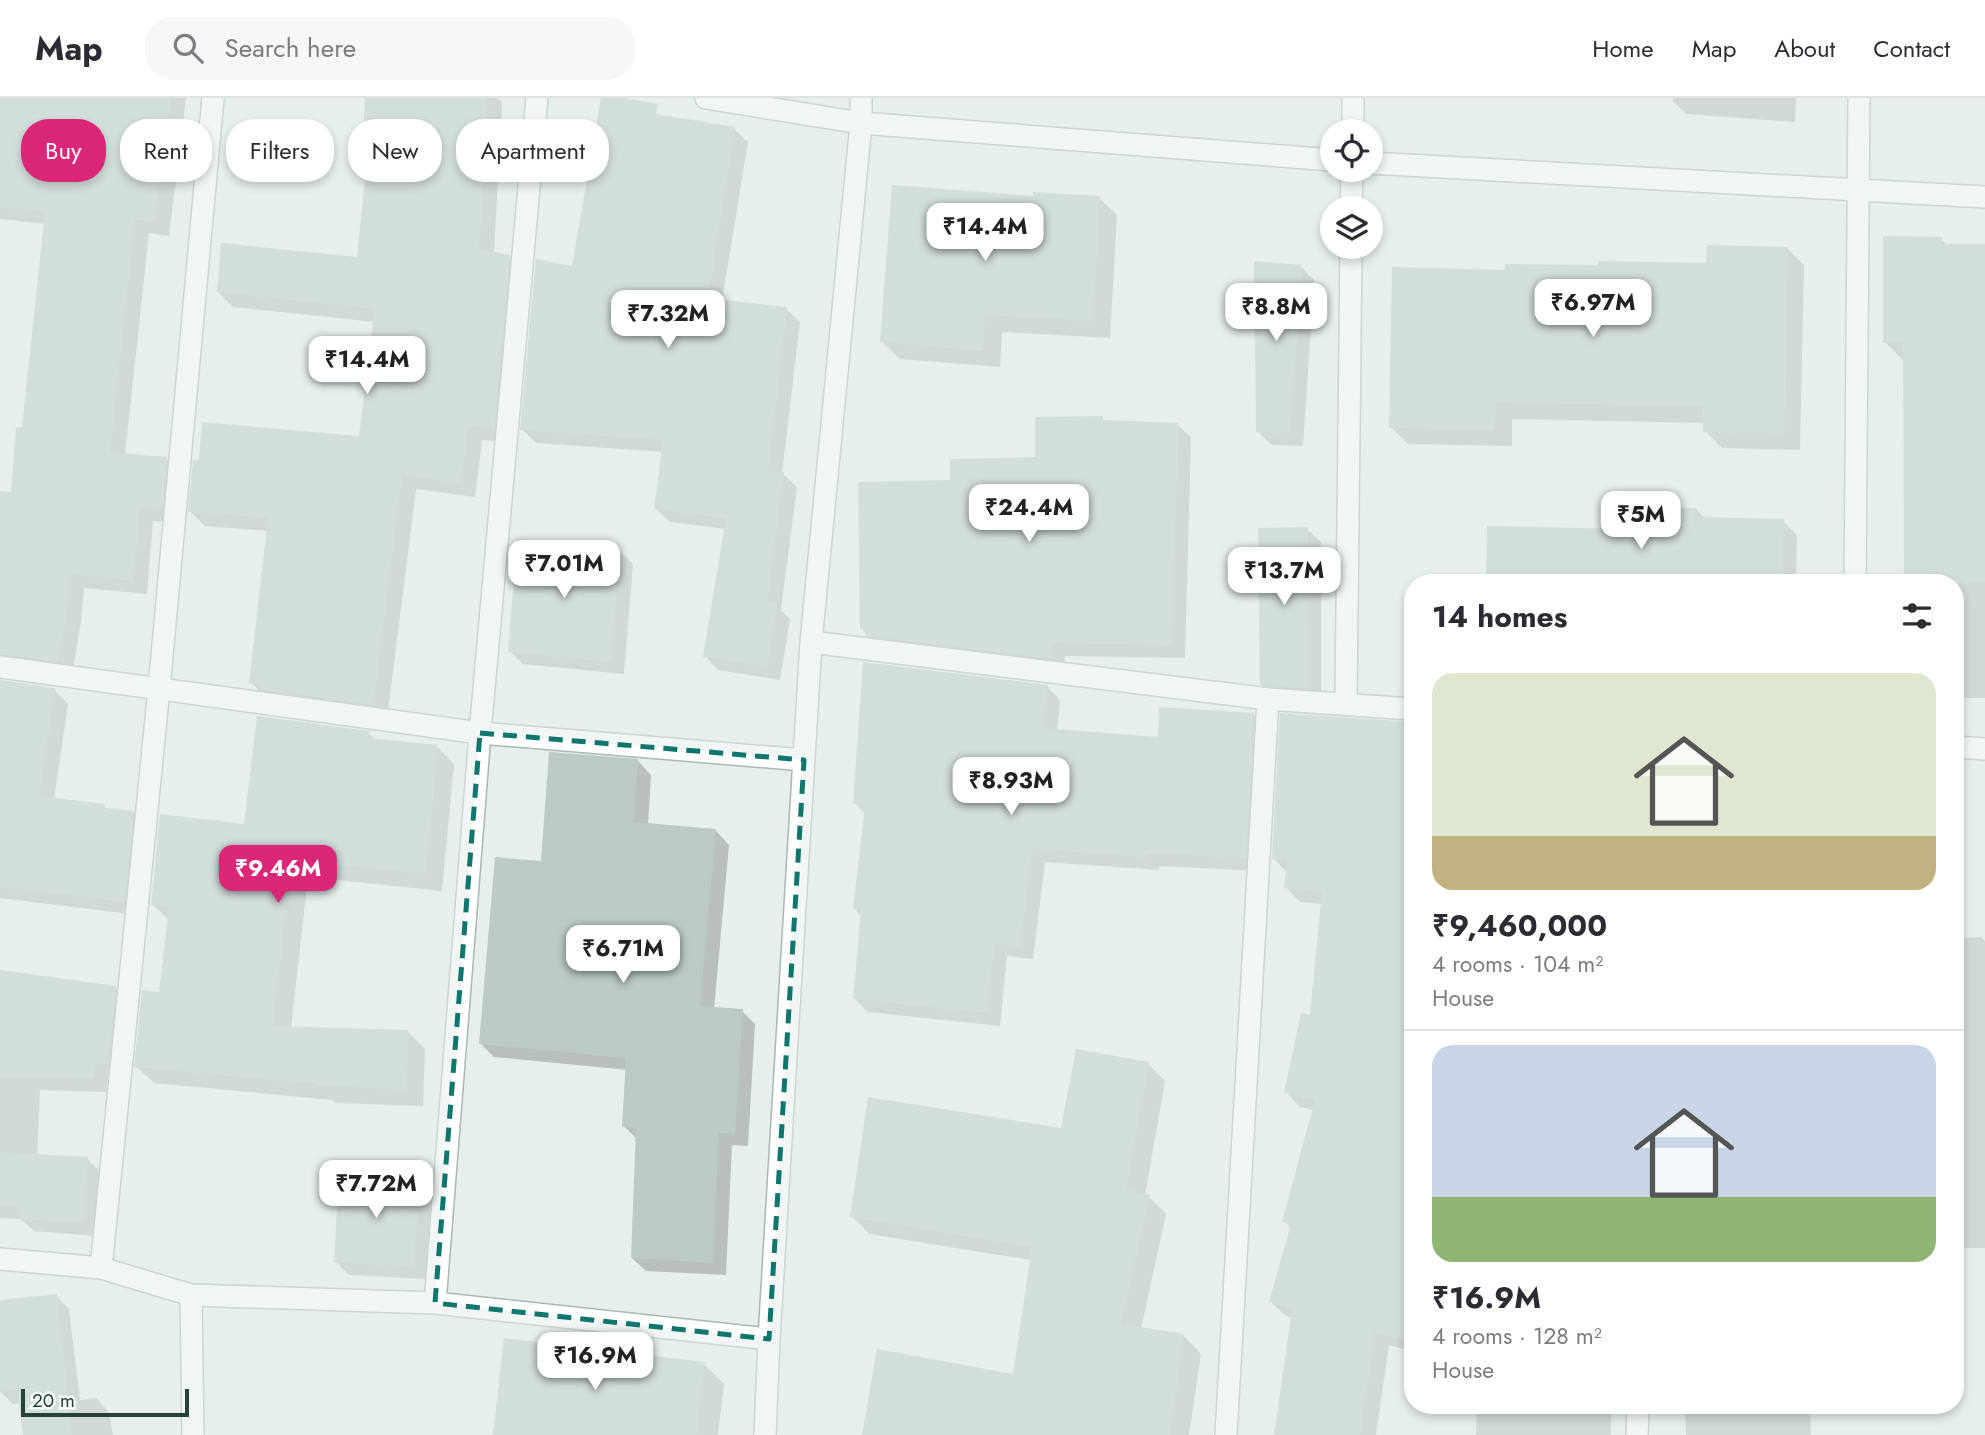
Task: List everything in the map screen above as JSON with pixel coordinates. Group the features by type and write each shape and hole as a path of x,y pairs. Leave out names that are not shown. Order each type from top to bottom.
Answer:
{"street":[{"path":"101,1268 159,689 213,98"},
{"path":"435,1303 480,733 537,98"},
{"path":"706,98 860,123 1320,159"},
{"path":"765,1435 811,642 861,98"},
{"path":"1353,98 1353,119"},
{"path":"1855,574 1859,98"},
{"path":"1383,164 1985,197"},
{"path":"1346,704 1351,259"},
{"path":"811,642 1268,699 1404,708"},
{"path":"0,667 480,733 804,760"},
{"path":"1226,1435 1268,699"},
{"path":"1964,748 1985,749"},
{"path":"0,1259 101,1268 191,1295 435,1303 769,1339"},
{"path":"191,1295 193,1435"},
{"path":"1637,1435 1638,1414"}],"highlighted area":[{"path":"480,733 804,760 769,1339 435,1303"}],"building":[{"path":"0,98 171,98 168,119 120,119 120,182 160,182 155,222 135,219 110,452 167,457 162,509 140,508 133,581 70,574 68,607 58,662 0,654 0,491 11,492 16,427 22,427 45,212 0,207"},
{"path":"365,98 487,98 486,119 456,119 456,182 483,182 479,249 510,255 494,428 468,426 461,483 402,475 373,705 260,689 260,684 249,683 268,518 188,512 193,460 199,460 202,422 359,436 375,309 217,292 221,243 357,257 365,182 442,182 442,119 364,119"},
{"path":"601,98 623,98 658,104 656,114 735,127 708,298 787,307 768,470 784,472 767,602 777,604 767,667 703,657 726,518 654,509 663,440 520,430 536,259 572,266 586,182 609,182 609,119 597,119"},
{"path":"892,185 1033,196 1033,192 1100,196 1093,321 985,315 983,351 880,342"},
{"path":"1883,236 1942,237 1942,244 1985,244 1985,583 1964,583 1964,574 1904,574 1903,343 1883,343"},
{"path":"1707,245 1788,247 1784,434 1703,432 1703,407 1589,404 1496,403 1495,430 1389,428 1392,267 1505,270 1505,264 1598,265 1598,261 1706,263"},
{"path":"1254,261 1302,265 1290,433 1256,432"},
{"path":"1103,416 1103,420 1178,423 1172,645 1052,643 1051,659 865,636 866,629 860,629 858,482 950,480 950,459 1035,457 1035,417"},
{"path":"1622,506 1697,508 1697,517 1784,519 1782,574 1486,574 1487,526 1622,529"},
{"path":"1308,527 1309,689 1260,685 1258,528"},
{"path":"517,539 620,549 611,662 508,652"},
{"path":"863,662 1048,685 1043,728 1158,737 1159,707 1254,713 1246,858 1146,853 1146,857 1032,849 1020,947 994,944 987,1013 853,999 861,910 853,909 865,805 853,804"},
{"path":"0,680 55,688 39,796 105,804 105,808 134,811 125,902 0,887"},
{"path":"1280,713 1404,721 1404,1340 1375,1332 1360,1435 1274,1435 1292,1309 1269,1302 1291,1224 1282,1222 1315,1100 1284,1093 1301,1013 1310,1015 1322,892 1284,888 1287,860 1272,859"},
{"path":"257,716 369,731 368,738 438,745 426,874 291,860 273,1026 408,1030 407,1089 317,1086 134,1067 142,990 159,992 169,907 151,905 160,814 244,824"},
{"path":"549,752 638,759 634,822 716,829 700,1006 743,1009 735,1134 719,1133 713,1263 631,1258 636,1128 622,1127 626,1058 479,1044 495,857 541,861"},
{"path":"0,970 116,986 108,1064 95,1063 94,1079 0,1077"},
{"path":"1076,1049 1149,1062 1126,1190 1150,1195 1121,1324 1184,1334 1170,1435 862,1435 877,1349 1013,1374 1032,1247 850,1217 868,1097 1061,1128"},
{"path":"0,1152 88,1157 84,1223 18,1219 19,1207 0,1206"},
{"path":"339,1172 419,1177 414,1267 334,1262"},
{"path":"57,1294 72,1435 23,1435 17,1390 0,1391 0,1300"},
{"path":"504,1338 705,1362 696,1435 493,1435"}]}
